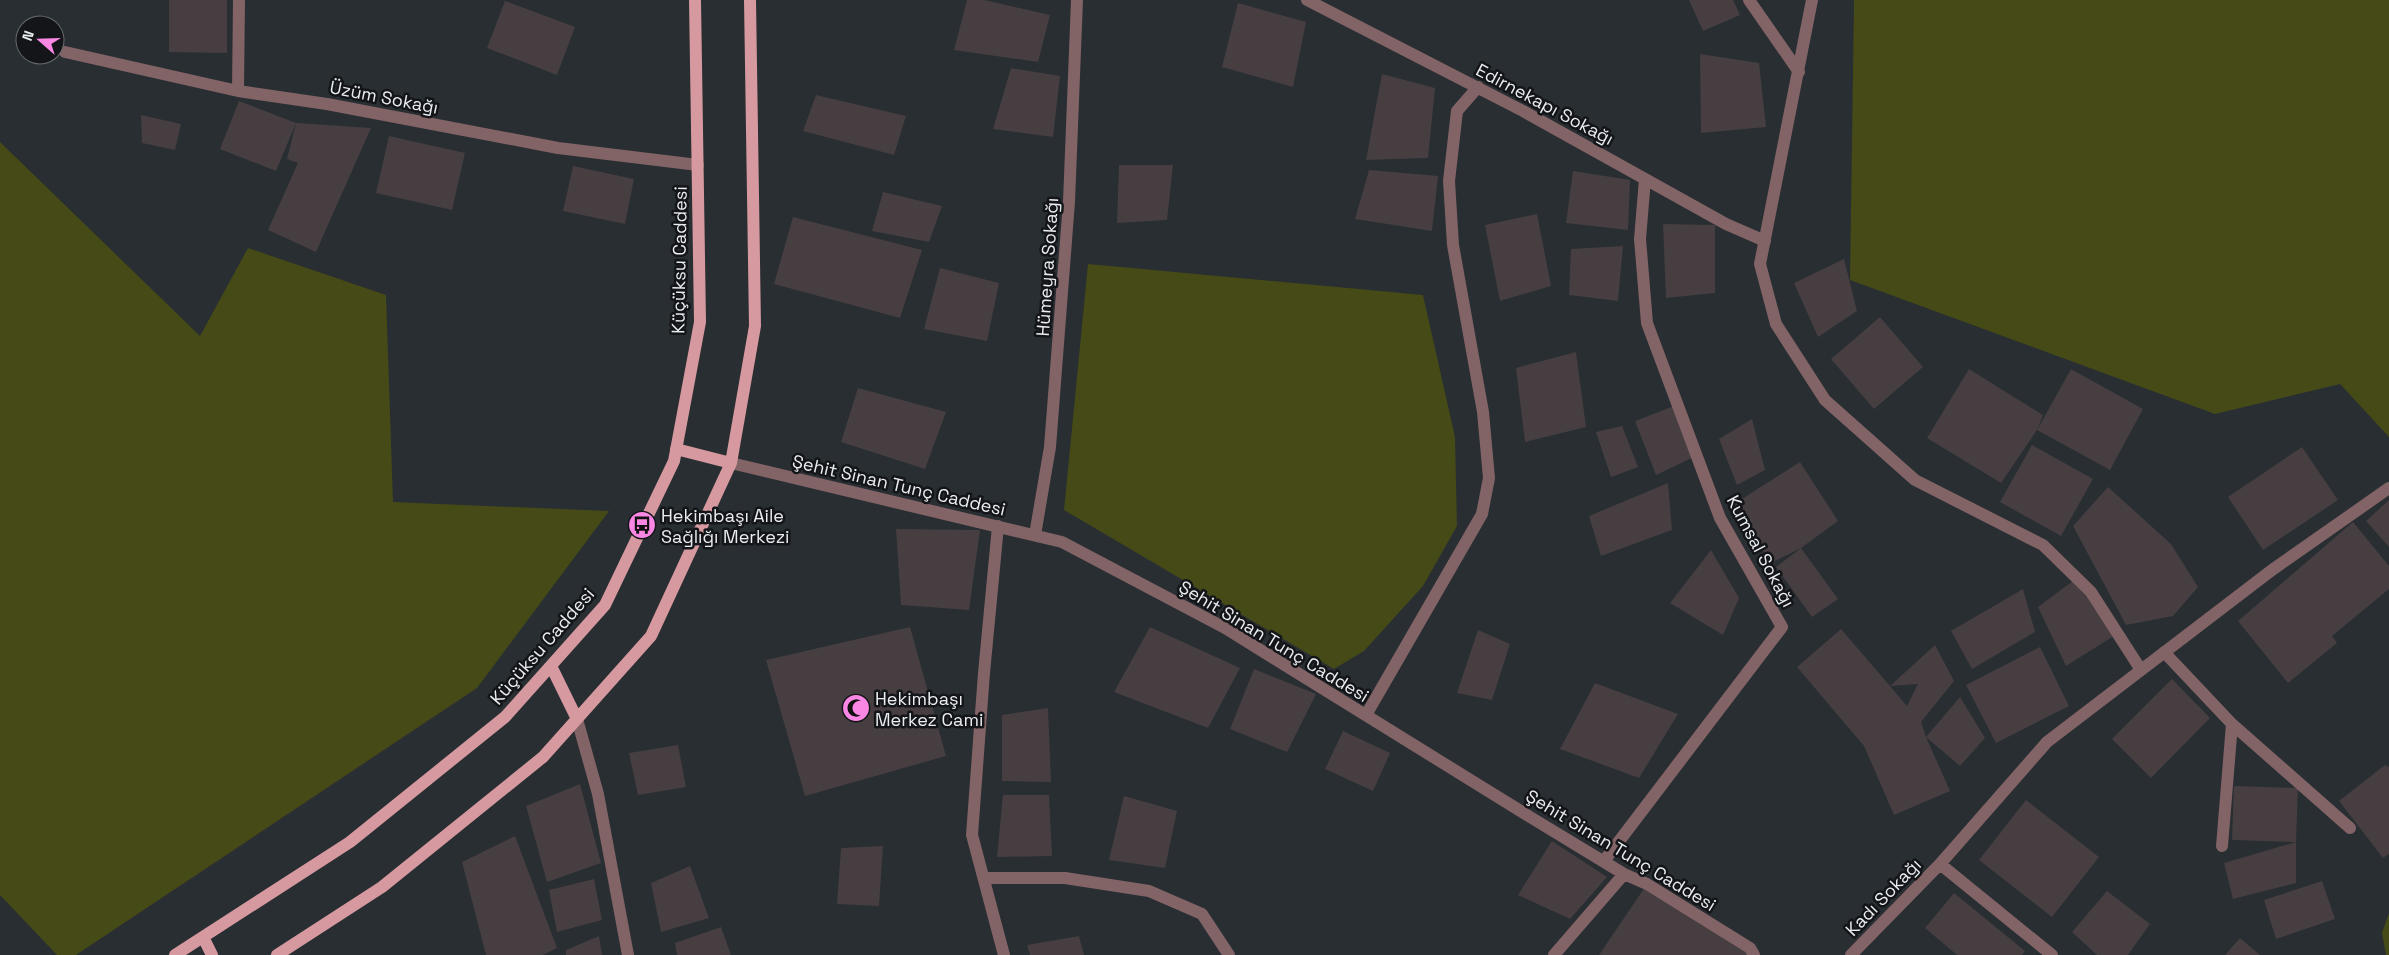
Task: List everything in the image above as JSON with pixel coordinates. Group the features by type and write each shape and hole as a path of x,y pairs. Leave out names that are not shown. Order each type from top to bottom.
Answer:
{"main road":[{"name":"Küçüksu Caddesi","path":"175,955 350,842 505,717 605,605 674,461 700,322 695,0"},
{"path":"277,955 382,887 543,757 651,636 731,463 755,326 750,0"},
{"path":"676,449 731,463"},
{"path":"550,666 577,719"},
{"path":"203,937 212,955"}],"street":[{"path":"238,91 239,0"},
{"name":"Hümeyra Sokağı","path":"1036,536 1050,447 1068,222 1077,0"},
{"name":"Edirnekapı Sokağı","path":"1308,0 1478,87 1726,224 1765,241"},
{"path":"1750,0 1799,72"},
{"path":"1812,0 1760,264 1776,324 1825,400 1915,480 2043,544 2091,592 2140,670"},
{"name":"Üzüm Sokağı","path":"65,52 238,91 327,104 558,148 698,165"},
{"path":"1366,715 1482,514 1486,496 1489,478 1483,412 1453,245 1449,181 1457,111 1478,87"},
{"name":"Kumsal Sokağı","path":"1604,861 1782,627 1720,518 1647,323 1640,239 1645,179"},
{"name":"Şehit Sinan Tunç Caddesi","path":"731,463 1062,542 1226,628 1624,874 1663,894 1750,948 1754,955"},
{"name":"Kadı Sokağı","path":"1851,955 1940,864 2047,742 2272,570 2389,488"},
{"path":"998,526 984,672 972,835 1004,955"},
{"path":"2164,652 2232,724 2350,828"},
{"path":"577,719 598,794 628,955"},
{"path":"2222,846 2232,724"},
{"path":"1940,864 2052,955"},
{"path":"1554,955 1624,874"},
{"path":"984,878 1066,878 1149,891 1202,914 1229,955"}],"green space":[{"path":"1854,0 2389,0 2389,437 2340,384 2215,414 1850,280"},
{"path":"0,142 200,336 248,248 386,295 393,502 609,511 477,688 76,955 57,955 0,895"},
{"path":"1088,264 1423,295 1455,437 1457,526 1423,586 1364,651 1334,669 1064,510"},
{"path":"2389,913 2389,955 2386,955 2382,933"}],"building":[{"path":"169,0 227,0 227,53 169,52"},
{"path":"967,0 984,0 1050,15 1038,62 954,50"},
{"path":"1689,0 1733,0 1740,15 1703,31"},
{"path":"505,1 575,27 557,75 487,48"},
{"path":"1238,3 1306,22 1293,87 1222,67"},
{"path":"1700,54 1759,63 1766,127 1701,133"},
{"path":"1011,68 1060,76 1053,137 993,129"},
{"path":"1382,74 1435,88 1428,158 1366,160"},
{"path":"816,95 906,116 894,155 803,131"},
{"path":"239,101 296,123 276,171 220,149"},
{"path":"141,115 181,124 175,150 142,143"},
{"path":"296,123 371,128 316,252 268,230 298,163 287,159"},
{"path":"389,136 465,153 452,210 376,193"},
{"path":"1119,165 1173,165 1167,220 1117,223"},
{"path":"573,166 634,179 625,224 563,211"},
{"path":"1369,170 1438,176 1432,231 1355,219"},
{"path":"1573,171 1630,180 1628,230 1566,223"},
{"path":"883,192 942,206 929,242 872,231"},
{"path":"1537,214 1551,286 1500,301 1485,225"},
{"path":"793,217 922,250 900,318 774,284"},
{"path":"1663,224 1715,225 1715,293 1666,298"},
{"path":"1623,246 1618,301 1569,295 1571,249"},
{"path":"1844,259 1857,311 1818,337 1794,283"},
{"path":"940,268 999,283 987,341 924,329"},
{"path":"1880,317 1923,367 1874,409 1831,359"},
{"path":"1576,352 1586,427 1525,442 1516,368"},
{"path":"1969,369 2043,415 2037,430 2001,483 1927,438"},
{"path":"2071,369 2143,409 2110,470 2037,430"},
{"path":"858,388 946,412 925,469 841,442"},
{"path":"1674,406 1692,458 1656,475 1635,421"},
{"path":"1752,419 1765,470 1737,485 1719,439"},
{"path":"1622,426 1638,467 1611,477 1596,432"},
{"path":"2032,445 2093,479 2061,536 2000,502"},
{"path":"2302,447 2338,500 2263,550 2228,497"},
{"path":"1800,462 1838,521 1801,548 1771,563 1734,504"},
{"path":"1668,483 1672,530 1601,556 1589,516"},
{"path":"2108,487 2171,544 2198,587 2173,616 2126,625 2073,526"},
{"path":"2389,500 2389,547 2366,521"},
{"path":"2353,522 2389,566 2389,589 2332,636 2337,643 2288,683 2238,621"},
{"path":"896,529 980,530 969,610 901,605"},
{"path":"1801,548 1838,599 1812,617 1776,567"},
{"path":"1711,550 1739,598 1723,635 1670,603"},
{"path":"2077,578 2117,634 2066,666 2038,607"},
{"path":"2023,589 2035,632 1972,669 1951,631"},
{"name":"Hekimbaşı Merkez Cami","path":"910,627 946,756 805,796 766,660"},
{"path":"1150,627 1240,668 1208,728 1114,692"},
{"path":"1841,629 1890,686 1935,645 1954,681 1921,722 1950,791 1894,815 1864,746 1797,667","holes":["1918,684 1907,706 1890,686"]},
{"path":"1478,630 1510,644 1492,700 1457,693"},
{"path":"2040,647 2069,706 1996,743 1966,685"},
{"path":"1254,669 1316,694 1287,752 1230,729"},
{"path":"2172,679 2210,718 2151,778 2112,739"},
{"path":"1595,683 1678,714 1639,778 1560,749"},
{"path":"1960,697 1985,738 1960,766 1926,737"},
{"path":"1048,708 1051,782 1002,781 1002,715"},
{"path":"1343,731 1390,753 1373,791 1325,769"},
{"path":"678,745 686,787 638,795 629,753"},
{"path":"2385,765 2389,767 2389,854 2383,858 2339,801"},
{"path":"580,784 601,863 547,882 526,806"},
{"path":"2234,786 2298,788 2296,842 2232,840"},
{"path":"1003,795 1049,795 1052,856 997,857"},
{"path":"1124,796 1177,811 1165,868 1109,860"},
{"path":"2026,800 2099,857 2052,917 1979,860"},
{"path":"515,836 557,948 543,955 486,955 462,862"},
{"path":"1552,841 1607,877 1570,919 1518,895"},
{"path":"2296,842 2296,883 2233,899 2224,863"},
{"path":"883,846 879,906 837,904 841,848"},
{"path":"690,866 709,918 661,932 651,883"},
{"path":"594,879 602,920 557,932 549,890"},
{"path":"2322,881 2335,919 2276,939 2264,900"},
{"path":"1647,884 1754,955 1599,955"},
{"path":"2107,891 2150,924 2128,955 2097,955 2072,932"},
{"path":"1954,893 2025,951 2022,955 1957,955 1925,928"},
{"path":"721,927 731,955 677,955 675,943"},
{"path":"599,936 602,955 566,955 566,950"},
{"path":"1079,936 1084,955 1030,955 1027,945"},
{"path":"2240,938 2260,955 2225,955"}],"place":[{"name":"Hekimbaşı Aile Sağlığı Merkezi","path":"642,525"},
{"name":"Hekimbaşı Merkez Cami","path":"856,708"}]}
